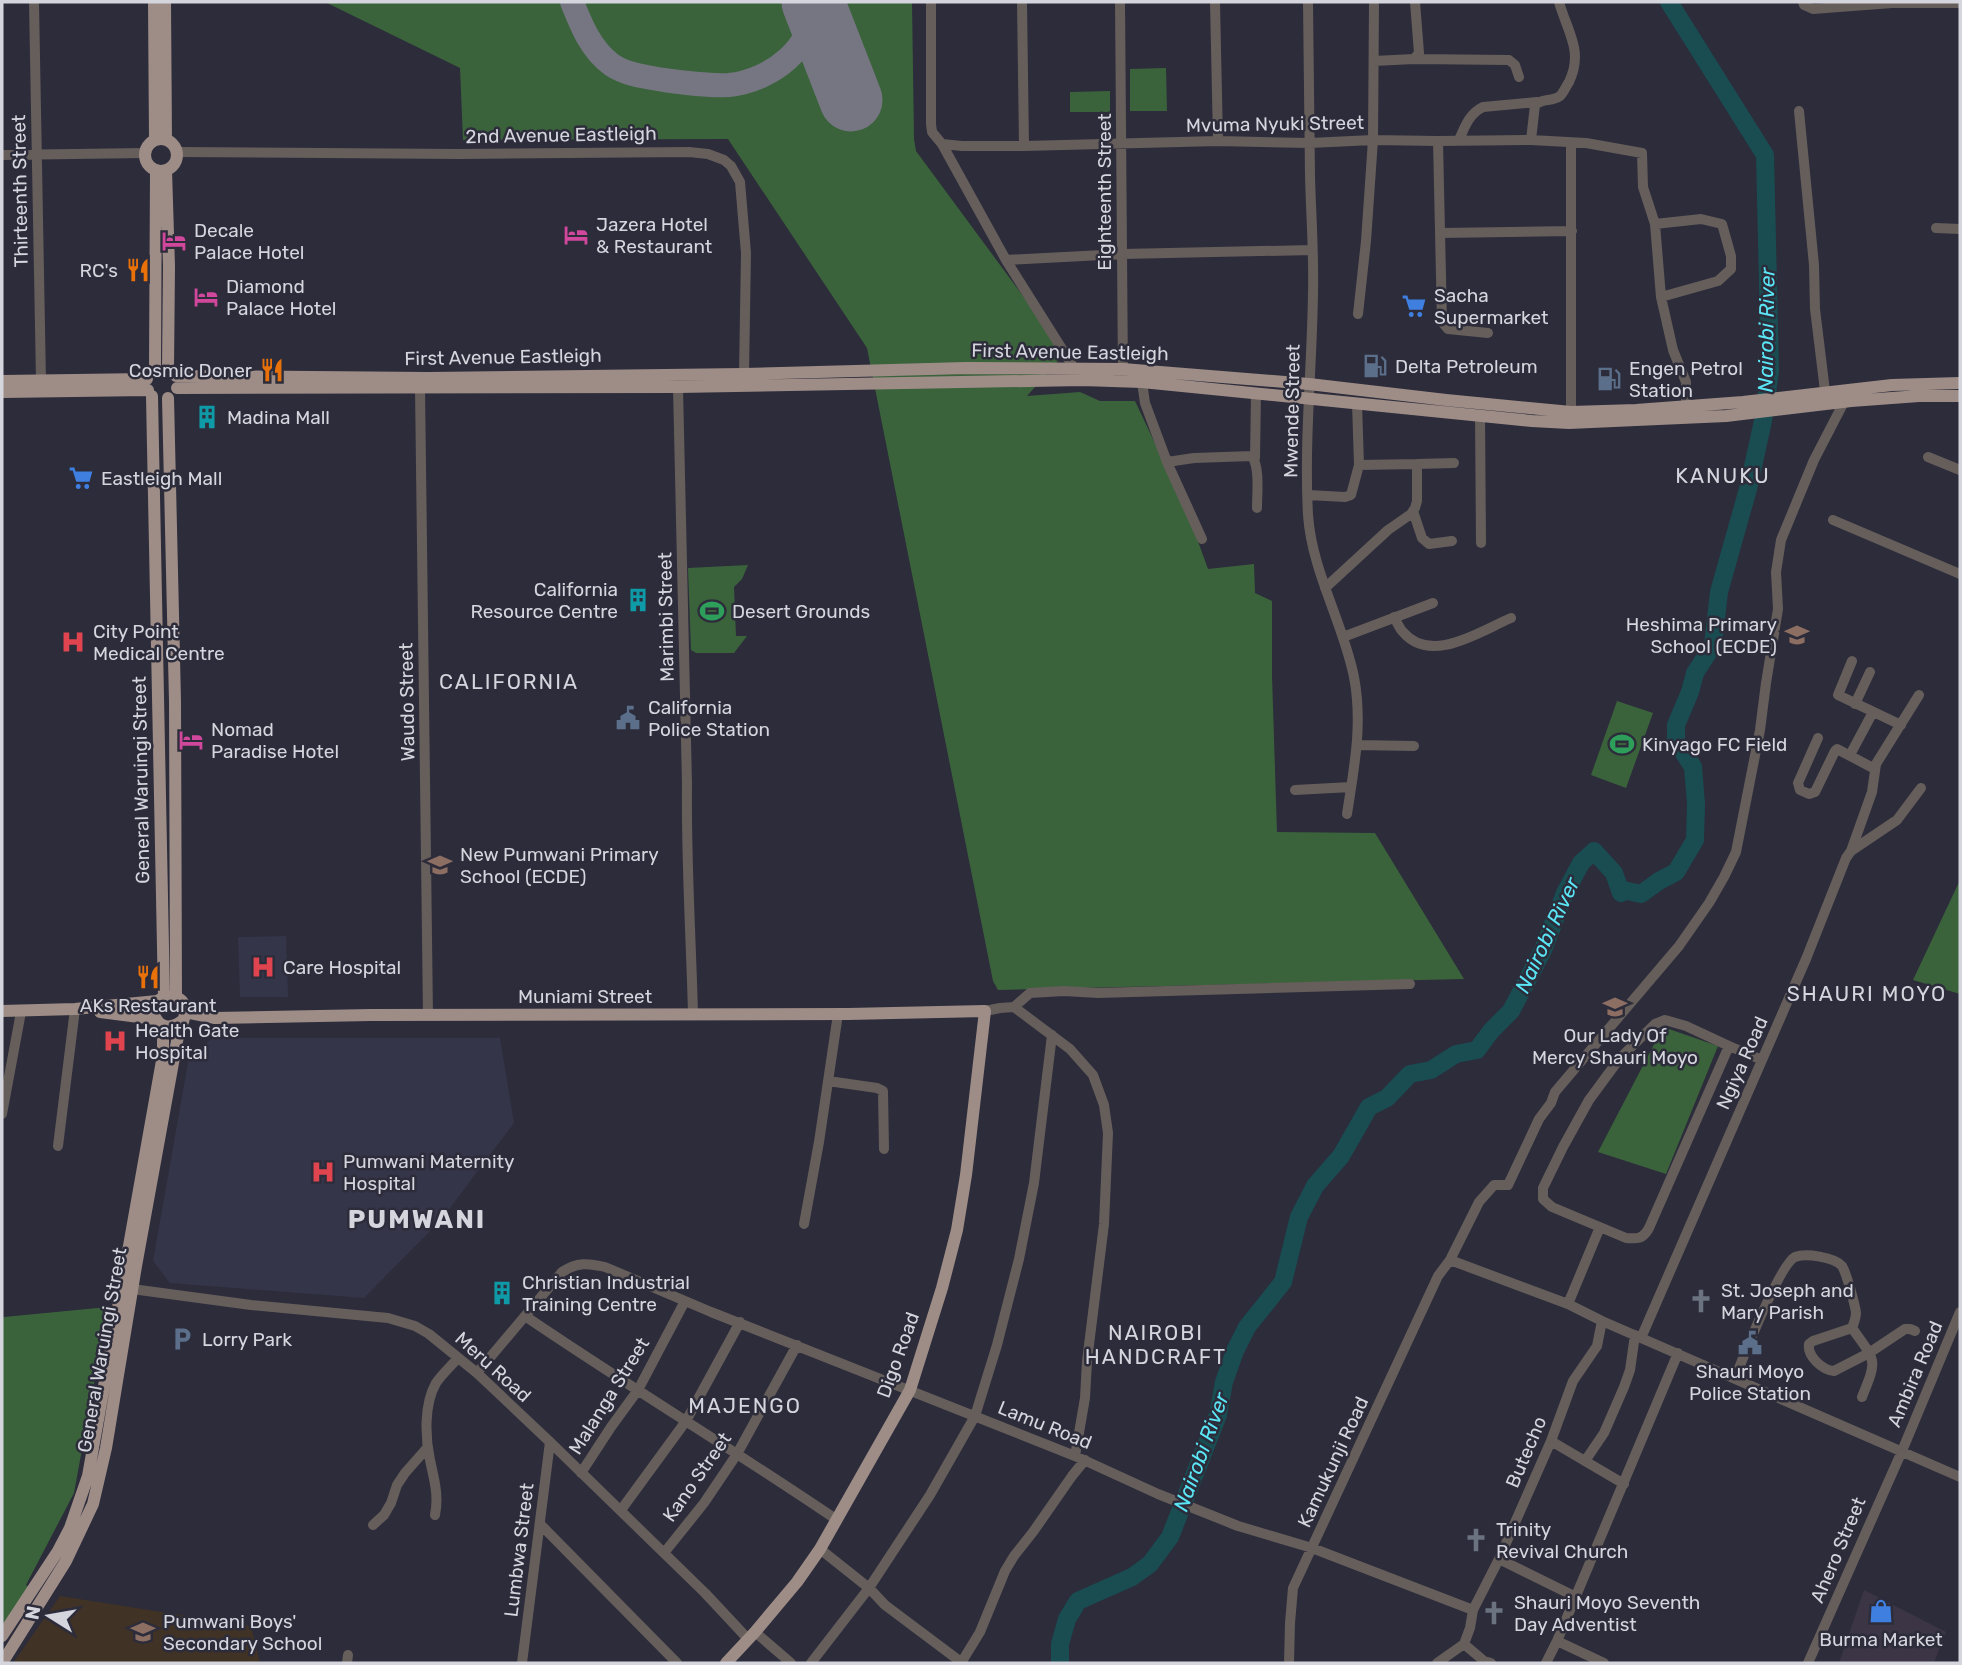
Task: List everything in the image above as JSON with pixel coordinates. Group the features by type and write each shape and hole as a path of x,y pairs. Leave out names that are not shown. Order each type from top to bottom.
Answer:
{"main road":[{"path":"154,2 160,140"},
{"path":"160,140 165,2"},
{"path":"160,140 173,145 177,152 174,163 161,170 148,163 145,153 148,145 160,140"},
{"name":"General Waruingi Street","path":"161,170 158,701 165,998"},
{"name":"First Avenue Eastleigh","path":"161,383 1074,368 1123,375 1309,384 1572,412 1960,396"},
{"name":"First Avenue Eastleigh","path":"161,383 420,388 678,387 1044,380 1123,375 1142,383 1569,423 1726,415 1743,407"},
{"path":"2,381 161,383"},
{"path":"2,392 161,383"},
{"name":"General Waruingi Street","path":"161,383 176,701 165,998"},
{"name":"First Avenue Eastleigh","path":"1775,404 1825,391 1903,384 1960,383"},
{"path":"158,701 176,701"},
{"path":"2,1012 75,1009 165,998 182,1002 184,1017 173,1027 159,1022 75,1009"},
{"path":"159,1022 154,1008 165,998"},
{"name":"Muniami Street","path":"184,1017 985,1011"},
{"name":"Digo Road","path":"726,1663 797,1582 820,1549 910,1390 957,1230 985,1011"},
{"name":"General Waruingi Street","path":"2,1663 66,1561 93,1504 106,1448 132,1289 177,1041 184,1017"},
{"name":"General Waruingi Street","path":"2,1636 58,1551 70,1528 88,1476 163,1055 159,1022"}],"street":[{"name":"Thirteenth Street","path":"34,2 41,380"},
{"path":"931,2 932,132 942,144 1006,260 1074,368"},
{"path":"1022,2 1024,146"},
{"name":"Eighteenth Street","path":"1120,2 1123,375"},
{"path":"1215,2 1218,141"},
{"name":"Mwende Street","path":"1308,2 1313,291 1308,398 1308,517 1313,552 1343,637 1358,700 1357,746 1347,814"},
{"path":"1359,314 1373,140 1374,2"},
{"path":"1414,59 1419,53 1416,2"},
{"path":"1459,140 1469,119 1483,107 1537,102 1558,97 1563,93 1575,65 1575,47 1559,2"},
{"path":"1802,2 1813,9 1892,3 1960,3"},
{"path":"1374,61 1509,60 1515,65 1519,77"},
{"path":"1531,140 1533,109 1537,102"},
{"path":"1799,111 1814,265 1815,309 1825,391"},
{"name":"Mvuma Nyuki Street","path":"942,144 1024,146 1373,140 1531,140 1587,143 1642,153 1643,187 1655,223"},
{"path":"1438,141 1442,322 1444,326 1455,330 1488,333"},
{"path":"1571,143 1572,412"},
{"name":"2nd Avenue Eastleigh","path":"177,152 688,152 723,160 736,174 741,192 746,253 744,374"},
{"path":"2,155 145,153"},
{"path":"1661,297 1718,281 1731,269 1731,256 1722,224 1701,219 1655,223 1661,297 1673,350 1686,383 1686,406"},
{"path":"1936,228 1960,229"},
{"path":"1441,233 1572,231"},
{"path":"1006,260 1122,254 1312,250"},
{"path":"1142,383 1145,403 1167,462 1202,539"},
{"name":"Marimbi Street","path":"678,387 687,771 686,849 693,1014"},
{"name":"Waudo Street","path":"420,388 428,1015"},
{"path":"1256,393 1257,508"},
{"name":"Kamukunji Road","path":"1289,1663 1293,1588 1436,1282 1479,1202 1494,1185 1508,1185 1539,1119 1551,1103 1555,1092 1679,946 1709,902 1736,852 1760,730 1778,609 1776,572 1781,540 1814,460 1844,402"},
{"path":"1308,495 1351,495 1359,465 1357,403"},
{"path":"1480,415 1480,543"},
{"path":"1167,462 1250,455 1255,458"},
{"path":"1928,457 1960,470"},
{"path":"1359,465 1454,463"},
{"path":"1325,588 1388,530 1413,511 1417,501 1417,464"},
{"path":"1413,511 1422,538 1429,544 1452,541"},
{"path":"1833,520 1960,574"},
{"path":"1343,637 1433,603"},
{"path":"1394,617 1407,635 1425,646 1434,647 1453,644 1511,618"},
{"path":"1852,661 1838,695 1901,725"},
{"path":"1855,704 1870,672"},
{"path":"1851,851 1872,792 1876,764 1919,695"},
{"path":"1850,755 1872,712"},
{"path":"1818,738 1798,783 1800,790 1809,794 1815,793 1835,751 1840,750 1875,769"},
{"path":"1357,746 1414,746"},
{"path":"1295,790 1351,787"},
{"name":"Ngiya Road","path":"1585,1461 1604,1433 1624,1387 1638,1337 1806,959 1840,868 1851,851 1897,820 1922,788"},
{"path":"985,1011 1014,1007 1030,993 1410,984"},
{"path":"820,1549 961,1663 979,1632 1005,1571 1072,1476 1080,1458 1087,1361 1104,1224 1108,1133 1104,1105 1093,1075 1070,1049 1014,1007"},
{"path":"58,1146 75,1009"},
{"path":"2,1114 20,1012"},
{"path":"804,1224 838,1014"},
{"path":"1729,1046 1644,1237 1626,1238 1552,1207 1544,1199 1543,1188 1589,1100 1620,1058 1655,1024 1664,1020 1686,1026 1762,1060"},
{"path":"811,1663 869,1588 930,1495 975,1416 1019,1259 1034,1182 1052,1035"},
{"path":"828,1081 883,1091 884,1149"},
{"path":"1568,1304 1600,1227"},
{"path":"1735,1378 1777,1281 1795,1257 1829,1259 1843,1267 1856,1312 1852,1328"},
{"path":"1450,1260 1568,1304 1960,1477"},
{"name":"Lamu Road","path":"526,1315 562,1272 572,1265 587,1263 605,1267 1080,1458 1158,1494 1238,1526 1312,1548 1473,1610"},
{"name":"Meru Road","path":"132,1289 251,1305 388,1318 415,1326 477,1373 752,1635 791,1663"},
{"name":"Malanga Street","path":"581,1473 638,1390 685,1301"},
{"name":"Ambira Road","path":"1902,1451 1960,1312"},
{"path":"477,1373 526,1315 837,1520"},
{"name":"Butecho","path":"1464,1644 1473,1610 1499,1559 1551,1441 1573,1381 1597,1346 1602,1321"},
{"path":"621,1510 686,1421 740,1322"},
{"path":"1852,1328 1873,1363 1873,1370 1862,1397"},
{"path":"1852,1328 1813,1341 1809,1344 1810,1354 1823,1367 1834,1371 1869,1353 1905,1329 1915,1331"},
{"name":"Kano Street","path":"664,1553 704,1503 737,1454 797,1345"},
{"path":"1546,1663 1558,1641 1678,1353"},
{"path":"435,1515 437,1489 428,1448 428,1415 431,1395 437,1382 458,1358"},
{"path":"1551,1441 1624,1484"},
{"name":"Lumbwa Street","path":"522,1663 550,1442"},
{"path":"373,1525 384,1515 397,1485 428,1448"},
{"name":"Ahero Street","path":"1808,1663 1902,1451"},
{"path":"540,1524 677,1663"},
{"path":"1499,1559 1576,1597"},
{"path":"1558,1641 1604,1663"},
{"path":"1437,1663 1464,1644 1483,1661 1490,1663"}],"shaded area":[{"name":"Care Hospital","path":"286,936 288,997 240,997 238,937"},
{"name":"Pumwani Maternity Hospital","path":"213,1038 500,1038 514,1123 441,1220 364,1298 170,1283 153,1261 189,1057"},
{"name":"Burma Market","path":"1864,1590 1946,1632 1934,1663 1839,1663"},
{"name":"Pumwani Boys' Secondary School","path":"60,1596 251,1626 260,1663 13,1663"}],"green space":[{"path":"325,2 912,2 916,151 1065,353 1027,396 1080,392 1100,401 1135,401 1187,511 1208,569 1254,564 1255,593 1272,601 1277,832 1375,833 1464,979 998,990 993,981 867,348 728,139 463,140 460,68"},
{"path":"1166,68 1167,111 1130,111 1130,69"},
{"path":"1110,91 1110,112 1070,112 1070,92"},
{"name":"Desert Grounds","path":"748,565 742,579 734,587 736,636 747,636 734,653 696,653 691,650 688,568"},
{"name":"Kinyago FC Field","path":"1617,701 1653,713 1626,788 1591,775"},
{"path":"1960,880 1960,994 1913,980"},
{"path":"1663,1027 1718,1046 1666,1174 1598,1152"},
{"path":"108,1307 74,1493 26,1585 31,1589 2,1636 2,1321 4,1317"}],"waterway":[{"name":"Nairobi River","path":"1060,1663 1060,1644 1067,1619 1078,1601 1132,1577 1150,1564 1170,1537 1218,1415 1224,1382 1235,1351 1247,1327 1283,1282 1299,1217 1315,1186 1341,1156 1369,1107 1387,1098 1410,1074 1431,1070 1456,1054 1477,1050 1511,1011 1543,950 1565,893 1581,863 1594,851 1614,873 1621,893 1623,890 1641,894 1676,872 1695,840 1693,767 1676,741 1676,725 1695,673 1713,645 1719,592 1748,489 1763,421 1770,371 1765,155 1669,2"}],"taxiway":[{"path":"572,2 592,45 612,65 637,75 664,80 721,85 760,77 788,59 799,47 806,33 811,18 811,2"}],"runway":[{"path":"813,2 851,100"}],"place":[{"name":"Jazera Hotel & Restaurant","path":"576,235"},
{"name":"Decale Palace Hotel","path":"174,241"},
{"name":"RC's","path":"138,270"},
{"name":"Diamond Palace Hotel","path":"206,297"},
{"name":"Sacha Supermarket","path":"1414,306"},
{"name":"Delta Petroleum","path":"1375,366"},
{"name":"Cosmic Doner","path":"272,370"},
{"name":"Engen Petrol Station","path":"1609,379"},
{"name":"Madina Mall","path":"207,417"},
{"name":"Eastleigh Mall","path":"81,478"},
{"name":"California Resource Centre","path":"638,600"},
{"name":"Desert Grounds","path":"712,611"},
{"name":"Heshima Primary School (ECDE)","path":"1797,635"},
{"name":"City Point Medical Centre","path":"73,642"},
{"name":"California Police Station","path":"628,718"},
{"name":"Nomad Paradise Hotel","path":"191,740"},
{"name":"Kinyago FC Field","path":"1622,744"},
{"name":"New Pumwani Primary School (ECDE)","path":"440,865"},
{"name":"Care Hospital","path":"263,967"},
{"name":"AKs Restaurant","path":"148,977"},
{"name":"Our Lady Of Mercy Shauri Moyo","path":"1615,1007"},
{"name":"Health Gate Hospital","path":"115,1041"},
{"name":"Pumwani Maternity Hospital","path":"323,1172"},
{"name":"Christian Industrial Training Centre","path":"502,1293"},
{"name":"St. Joseph and Mary Parish","path":"1701,1301"},
{"name":"Lorry Park","path":"182,1339"},
{"name":"Shauri Moyo Police Station","path":"1750,1343"},
{"name":"Trinity Revival Church","path":"1476,1540"},
{"name":"Burma Market","path":"1881,1611"},
{"name":"Shauri Moyo Seventh Day Adventist","path":"1494,1613"},
{"name":"Pumwani Boys' Secondary School","path":"143,1632"}],"district":[{"name":"KANUKU","path":"1723,475"},
{"name":"CALIFORNIA","path":"509,681"},
{"name":"SHAURI MOYO","path":"1867,993"},
{"name":"PUMWANI","path":"417,1219"},
{"name":"NAIROBI HANDCRAFT","path":"1156,1344"},
{"name":"MAJENGO","path":"745,1405"}]}
